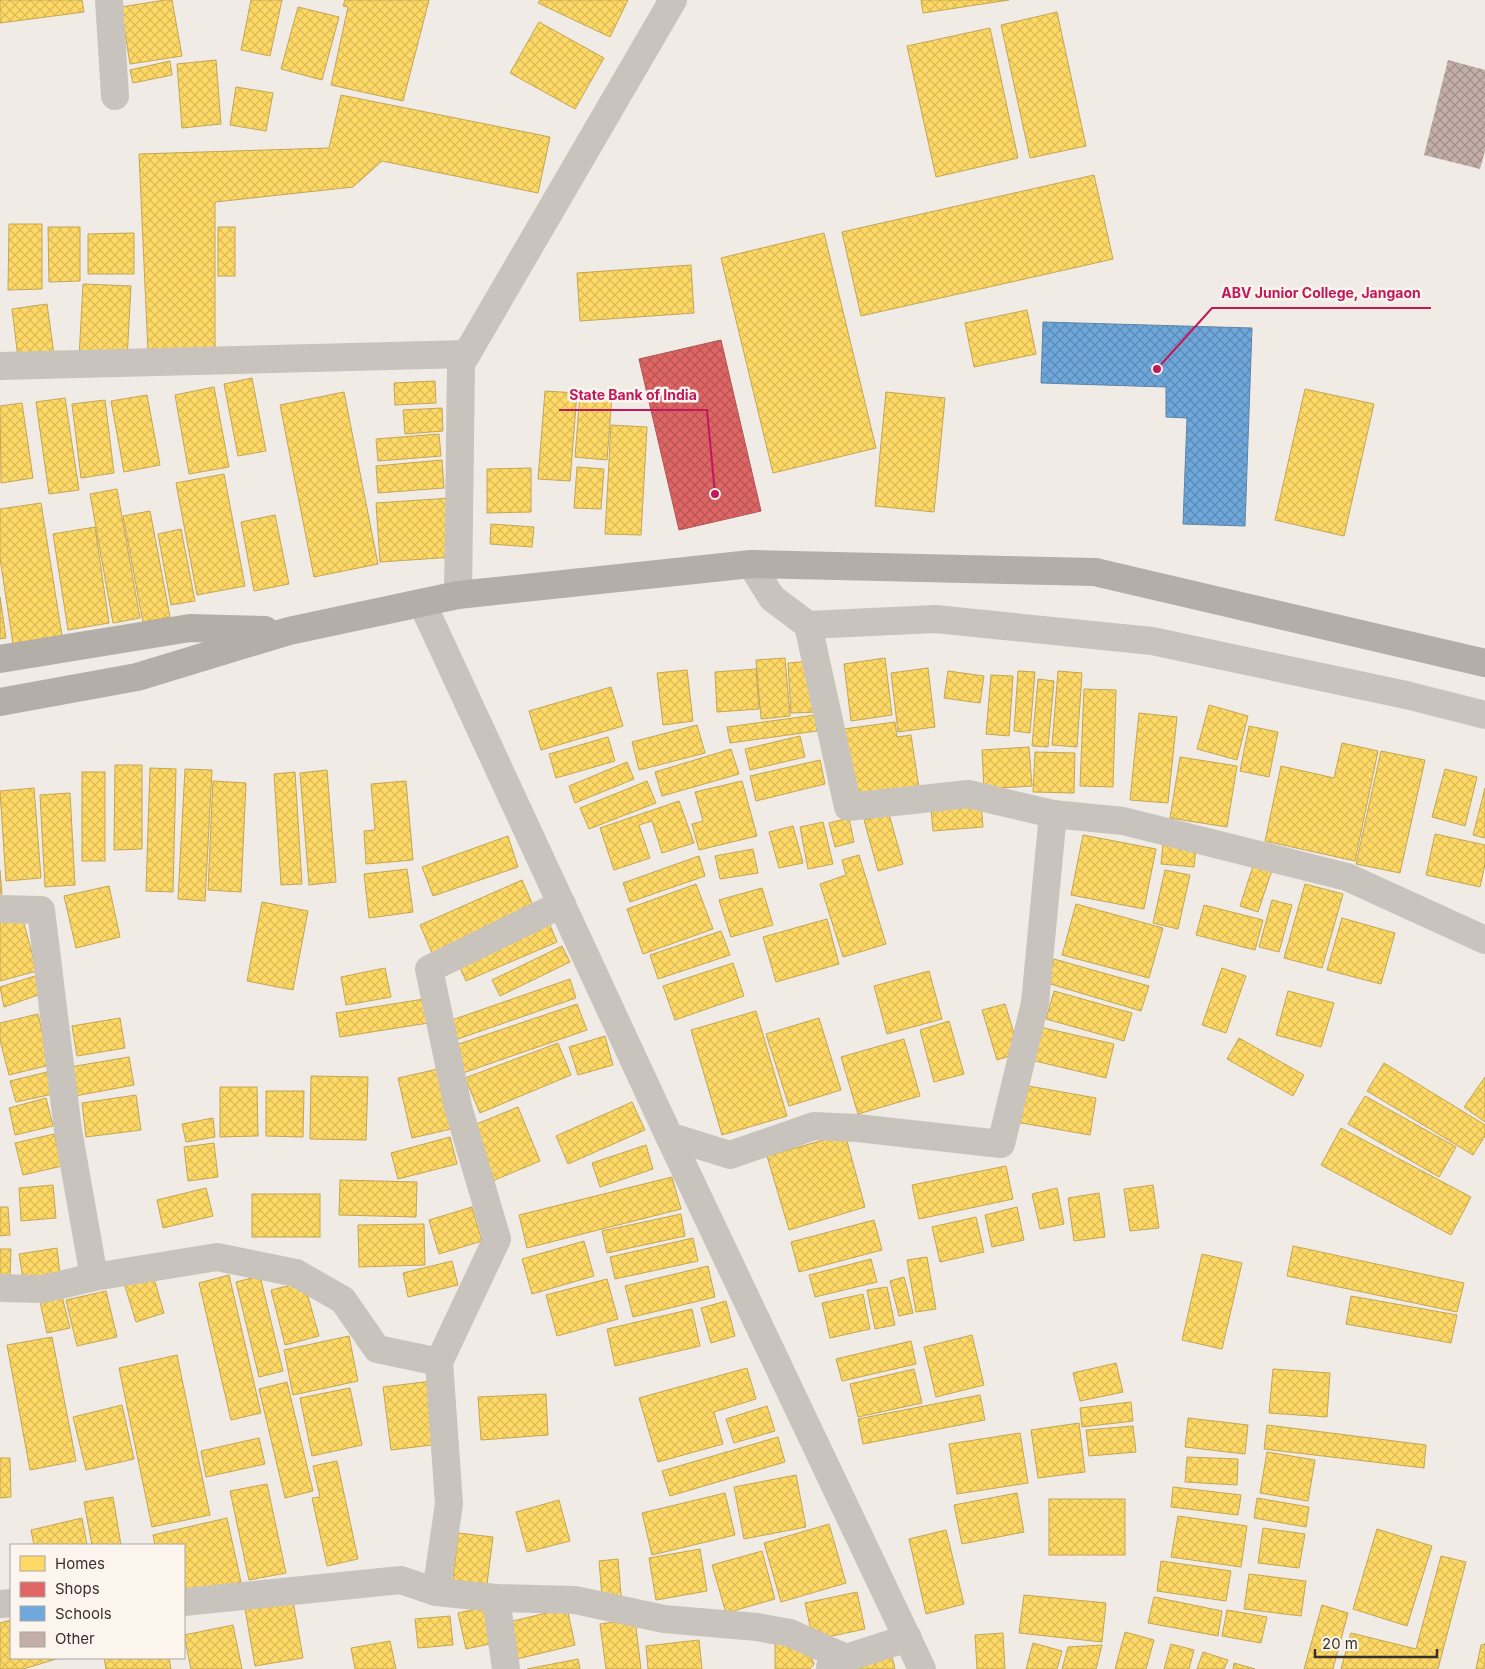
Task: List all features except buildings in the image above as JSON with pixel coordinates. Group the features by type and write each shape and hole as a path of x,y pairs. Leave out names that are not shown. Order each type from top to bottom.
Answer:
{"highway":[{"path":"0,702 137,677 289,631 458,595 611,577 751,564 841,564 1095,572 1485,663"},
{"path":"0,659 190,628 289,631"}],"street":[{"path":"109,0 115,96"},
{"path":"458,595 461,364 673,0"},
{"path":"0,366 467,354"},
{"path":"751,564 772,598 808,625 935,619 1152,641 1406,695 1485,716"},
{"path":"422,603 670,1136 922,1669"},
{"path":"808,625 848,807 968,794 1053,814 1123,821 1347,877 1485,940"},
{"path":"670,1136 730,1155 814,1126 857,1128 1001,1144 1036,1003 1053,814"},
{"path":"436,1592 449,1504 439,1362 497,1240 458,1106 429,969 562,904"},
{"path":"0,909 41,910 68,1130 94,1277"},
{"path":"0,1288 43,1289 94,1277 217,1257 296,1273 343,1300 377,1349 439,1362"},
{"path":"185,1602 401,1580 436,1592 496,1598 575,1600 664,1619 765,1628 790,1633 836,1664 908,1638"},
{"path":"496,1598 506,1669"}],"place":[{"name":"ABV Junior College, Jangaon","path":"1157,369"},
{"name":"State Bank of India","path":"715,494"}]}
